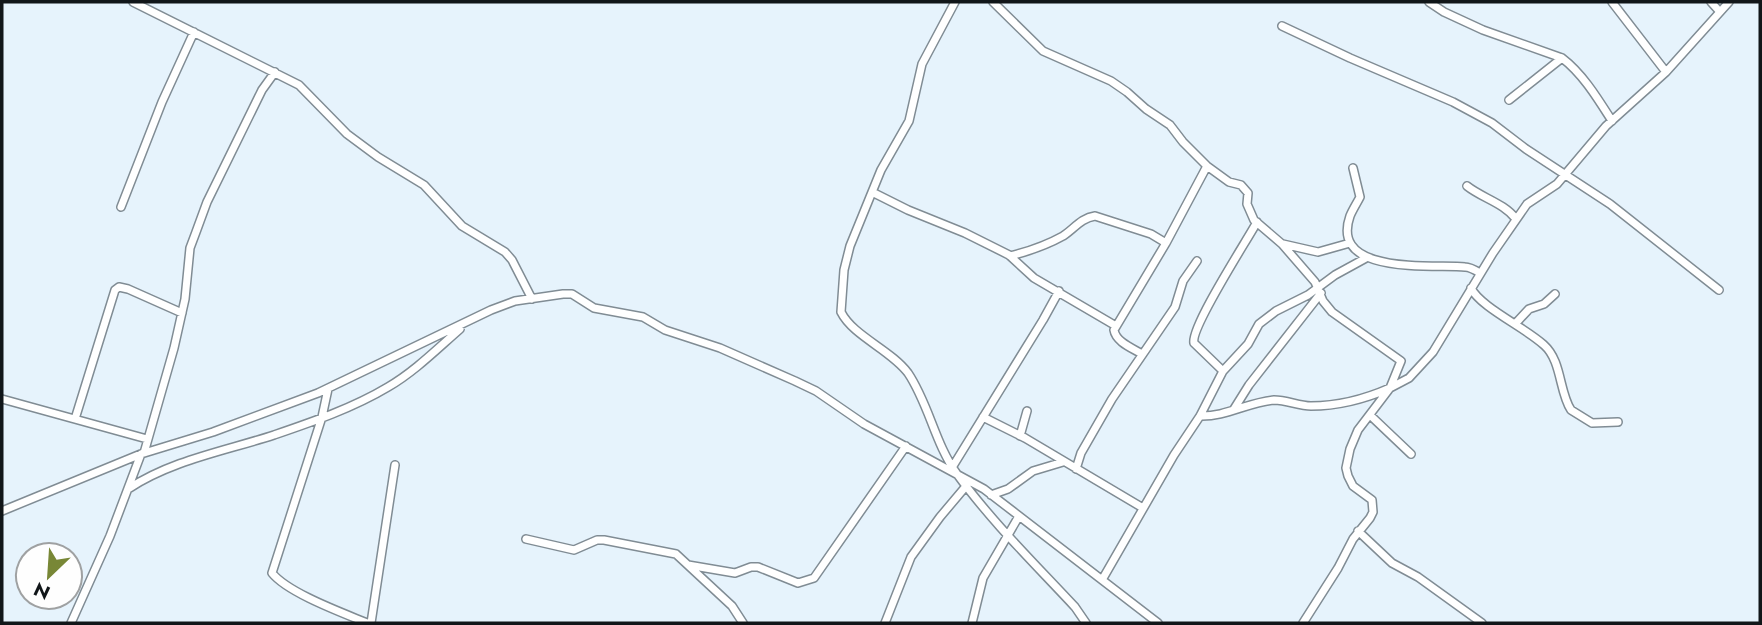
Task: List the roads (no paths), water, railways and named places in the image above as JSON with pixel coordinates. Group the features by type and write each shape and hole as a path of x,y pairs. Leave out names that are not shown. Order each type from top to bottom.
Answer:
{"street":[{"path":"133,2 299,85 347,134 424,185 462,226 505,252 532,299"},
{"path":"955,2 922,64 909,121 881,170 850,246 844,270 841,312 849,323 890,355 908,374 938,441 954,469 1086,623"},
{"path":"993,2 1043,51 1111,82 1162,118 1207,166 1229,181 1241,185 1248,192 1247,204 1257,222 1282,244 1315,282 1323,301 1332,312 1398,357 1401,364 1391,388 1353,438 1346,468 1350,481 1372,500 1373,512 1358,531 1303,623"},
{"path":"1429,2 1483,30 1562,58 1571,64 1612,121"},
{"path":"1612,2 1666,72"},
{"path":"1711,2 1720,12"},
{"path":"1200,416 1215,416 1272,400 1310,406 1350,403 1391,388 1409,378 1433,352 1480,273 1527,204 1549,191 1566,174 1612,121 1666,72 1729,2"},
{"path":"1282,26 1453,102 1492,123 1526,149 1610,204 1719,290"},
{"path":"121,207 162,102 194,32"},
{"path":"1509,100 1562,58"},
{"path":"71,623 143,453 174,348 182,313 190,248 208,202 262,90 275,72"},
{"path":"1142,354 1115,335 1116,326 1166,243 1207,166"},
{"path":"1353,168 1360,197 1349,219 1348,235 1350,243 1366,258 1409,266 1465,267 1480,273"},
{"path":"1467,186 1510,211 1516,219"},
{"path":"872,192 1010,256 1034,278 1116,326"},
{"path":"1010,256 1043,247 1067,234 1077,224 1095,216 1151,234 1166,243"},
{"path":"1223,371 1194,343 1193,337 1201,317 1257,222"},
{"path":"1282,244 1318,251 1350,243"},
{"path":"1234,409 1320,291 1335,275 1366,258"},
{"path":"1076,469 1081,453 1179,299 1183,281 1197,261"},
{"path":"75,419 115,290 119,287 128,289 182,313"},
{"path":"1471,288 1478,299 1516,323 1550,351 1571,410 1592,422 1618,422"},
{"path":"954,469 1059,291"},
{"path":"1102,580 1200,416 1223,371 1248,344 1261,323 1276,311 1320,291"},
{"path":"2,511 143,453 213,432 328,388 515,301 569,294 594,308 643,317 665,330 720,348 806,386 864,424 954,469 1158,623"},
{"path":"1516,323 1528,309 1545,304 1555,294"},
{"path":"128,489 191,459 276,434 389,387 468,322"},
{"path":"328,388 322,417 272,573 301,593 369,623 395,465"},
{"path":"2,398 147,439"},
{"path":"1020,436 1027,411"},
{"path":"1371,416 1411,454"},
{"path":"983,417 1143,508"},
{"path":"688,565 736,573 758,567 798,583 814,578 906,446"},
{"path":"991,495 1008,489 1033,471 1063,461"},
{"path":"884,623 911,557 967,485"},
{"path":"972,623 983,578 1019,516"},
{"path":"1358,531 1392,563 1418,577 1482,623"},
{"path":"526,539 574,550 597,540 615,541 676,554 732,606 743,623"}]}
